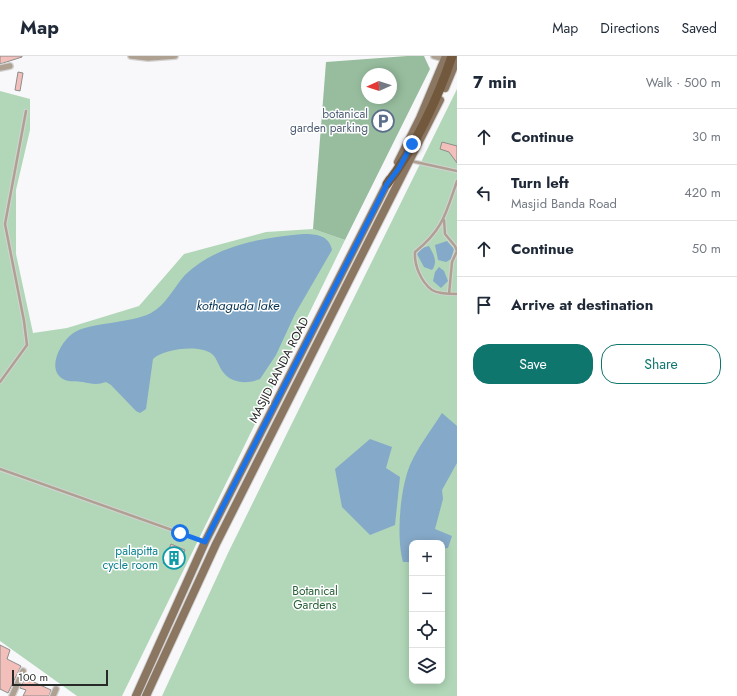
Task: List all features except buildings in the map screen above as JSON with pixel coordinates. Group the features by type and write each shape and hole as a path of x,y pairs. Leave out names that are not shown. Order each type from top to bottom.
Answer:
{"main road":[{"path":"387,184 399,168 436,97 448,57"},
{"name":"MASJID BANDA ROAD","path":"136,696 205,542 387,184 448,57"},
{"name":"MASJID BANDA ROAD","path":"146,696 216,544 432,117 457,59"}],"street":[{"path":"131,56 148,58 175,56"},
{"path":"434,56 448,57"},
{"path":"0,68 10,66"},
{"path":"12,696 23,671"},
{"path":"53,696 56,689"}],"lane":[{"path":"0,382 27,344 5,224 26,111"},
{"path":"410,161 457,171"},
{"path":"457,181 444,220 427,243 415,252 415,263 419,273 433,290 449,294 457,294"},
{"path":"444,220 445,234 455,246 457,251 452,262 449,294"},
{"path":"0,469 205,542"}],"green space":[{"path":"424,56 430,69 345,240 313,229 326,62"},
{"name":"Botanical Gardens","path":"457,89 457,696 162,696 228,553"},
{"path":"0,91 30,99 30,130 16,190 16,254 33,333 67,328 139,306 184,254 266,232 313,229 345,240 122,696 77,696 0,641"}],"water":[{"name":"kothaguda lake","path":"313,234 325,238 332,250 295,314 276,355 260,379 250,382 235,381 223,372 214,356 206,351 199,349 173,350 153,359 146,409 140,413 136,411 111,385 106,382 94,384 69,381 59,376 55,364 56,357 67,338 72,334 88,327 142,317 151,313 165,301 185,275 211,256 255,241"},
{"path":"447,241 454,249 451,259 446,262 438,260 435,245"},
{"path":"429,246 434,255 435,261 432,270 424,267 417,254 422,248"},
{"path":"439,267 444,271 448,281 441,288 433,281 435,272"},
{"path":"442,413 457,426 457,463 442,490 443,499 435,529 452,536 448,548 445,548 445,540 409,540 409,562 403,562 400,540 400,513 407,475 410,465"},
{"path":"370,439 392,447 386,468 400,477 395,525 370,535 342,507 335,469"}],"place":[{"name":"botanical garden parking","path":"383,121"},
{"name":"palapitta cycle room","path":"174,558"}],"route":[{"path":"180,533 205,542 387,184 399,168 412,144"}]}
